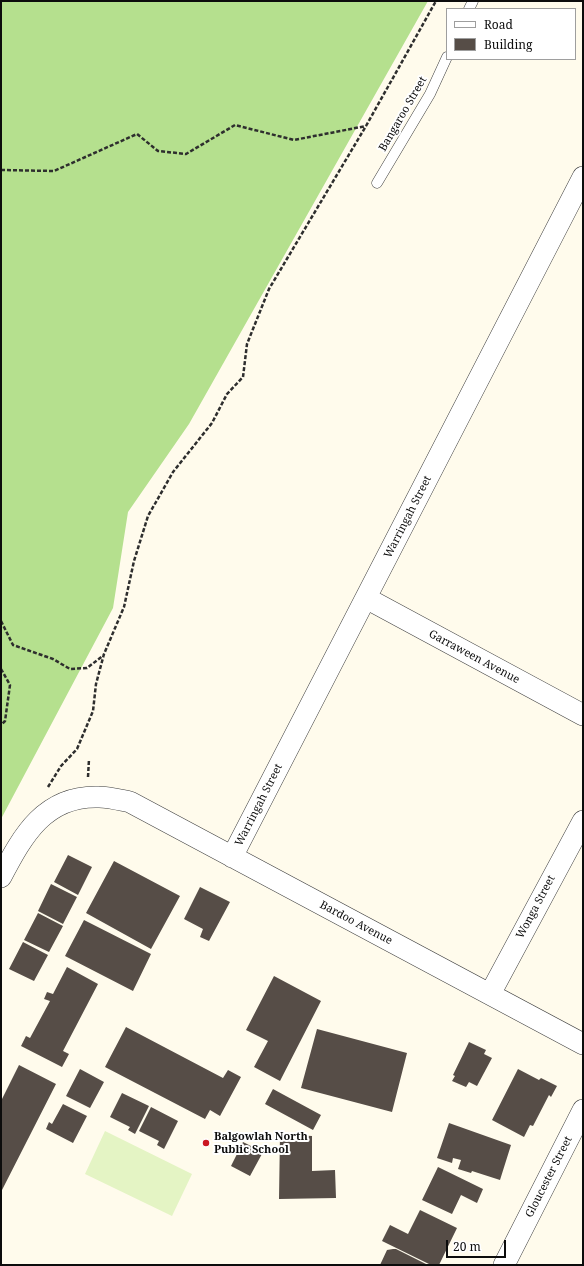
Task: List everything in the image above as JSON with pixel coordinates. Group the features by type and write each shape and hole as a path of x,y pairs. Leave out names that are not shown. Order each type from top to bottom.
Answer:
{"street":[{"name":"Warringah Street","path":"232,857 366,598 575,210 583,178"},
{"name":"Garraween Avenue","path":"366,598 583,715"},
{"name":"Bardoo Avenue","path":"1,877 15,850 31,826 50,810 69,802 88,798 100,797 130,802 583,1044"},
{"name":"Wonga Street","path":"490,994 583,821"},
{"name":"Gloucester Street","path":"504,1265 583,1110"}],"lane":[{"name":"Bangaroo Street","path":"377,183 430,94 446,59"}],"path":[{"path":"43,791 77,749 93,711 96,684 104,654 124,607 134,561 148,516 173,472 212,423 227,394 243,377 247,344 269,289 366,126 436,1"},
{"path":"1,170 54,172 137,134 158,151 186,154 235,125 294,140 366,126"},
{"path":"1,621 13,645 53,659 70,669 87,668 104,654"},
{"path":"1,669 10,685 5,721 1,725"}],"green space":[{"path":"1,1 428,1 189,424 128,512 113,608 1,819"},
{"path":"105,1131 192,1174 172,1216 85,1174"}],"building":[{"path":"68,855 92,867 78,895 54,882"},
{"path":"114,861 180,896 151,949 86,913"},
{"path":"51,884 77,897 63,924 38,911"},
{"path":"200,887 230,902 209,941 200,937 203,929 184,919"},
{"path":"38,913 63,926 49,952 24,940"},
{"path":"84,920 151,954 133,991 65,956"},
{"path":"23,942 48,955 34,981 9,969"},
{"path":"67,967 98,984 63,1051 69,1054 62,1067 21,1046 26,1036 30,1038 50,1001 44,999 47,992 53,994"},
{"path":"274,976 321,1001 280,1081 254,1067 268,1041 246,1030"},
{"path":"126,1027 223,1078 228,1070 241,1077 220,1116 210,1110 205,1119 105,1067"},
{"path":"317,1029 407,1053 392,1112 301,1088"},
{"path":"469,1042 486,1050 484,1054 492,1058 477,1086 469,1082 466,1087 452,1081 455,1076 453,1075"},
{"path":"19,1065 56,1084 1,1192 1,1101"},
{"path":"80,1069 104,1082 90,1108 66,1096"},
{"path":"518,1069 539,1080 541,1078 557,1086 551,1097 549,1095 533,1126 530,1125 524,1137 492,1120"},
{"path":"273,1089 321,1115 313,1130 265,1104"},
{"path":"122,1093 149,1106 135,1134 128,1130 130,1127 110,1117"},
{"path":"63,1104 87,1116 73,1143 46,1129 49,1122 52,1124"},
{"path":"151,1107 178,1121 164,1149 157,1145 159,1141 139,1131"},
{"path":"449,1123 511,1145 500,1180 472,1171 471,1173 458,1169 461,1160 453,1158 452,1163 437,1158"},
{"path":"280,1134 312,1136 312,1171 335,1170 336,1198 279,1199"},
{"path":"243,1142 263,1152 250,1176 231,1166"},
{"path":"438,1167 483,1189 477,1203 461,1195 452,1214 422,1200"},
{"path":"420,1210 457,1228 439,1265 431,1265 382,1241 390,1225 408,1234"},
{"path":"396,1249 428,1265 380,1265 387,1250"}],"place":[{"name":"Balgowlah North Public School","path":"206,1143"}]}
